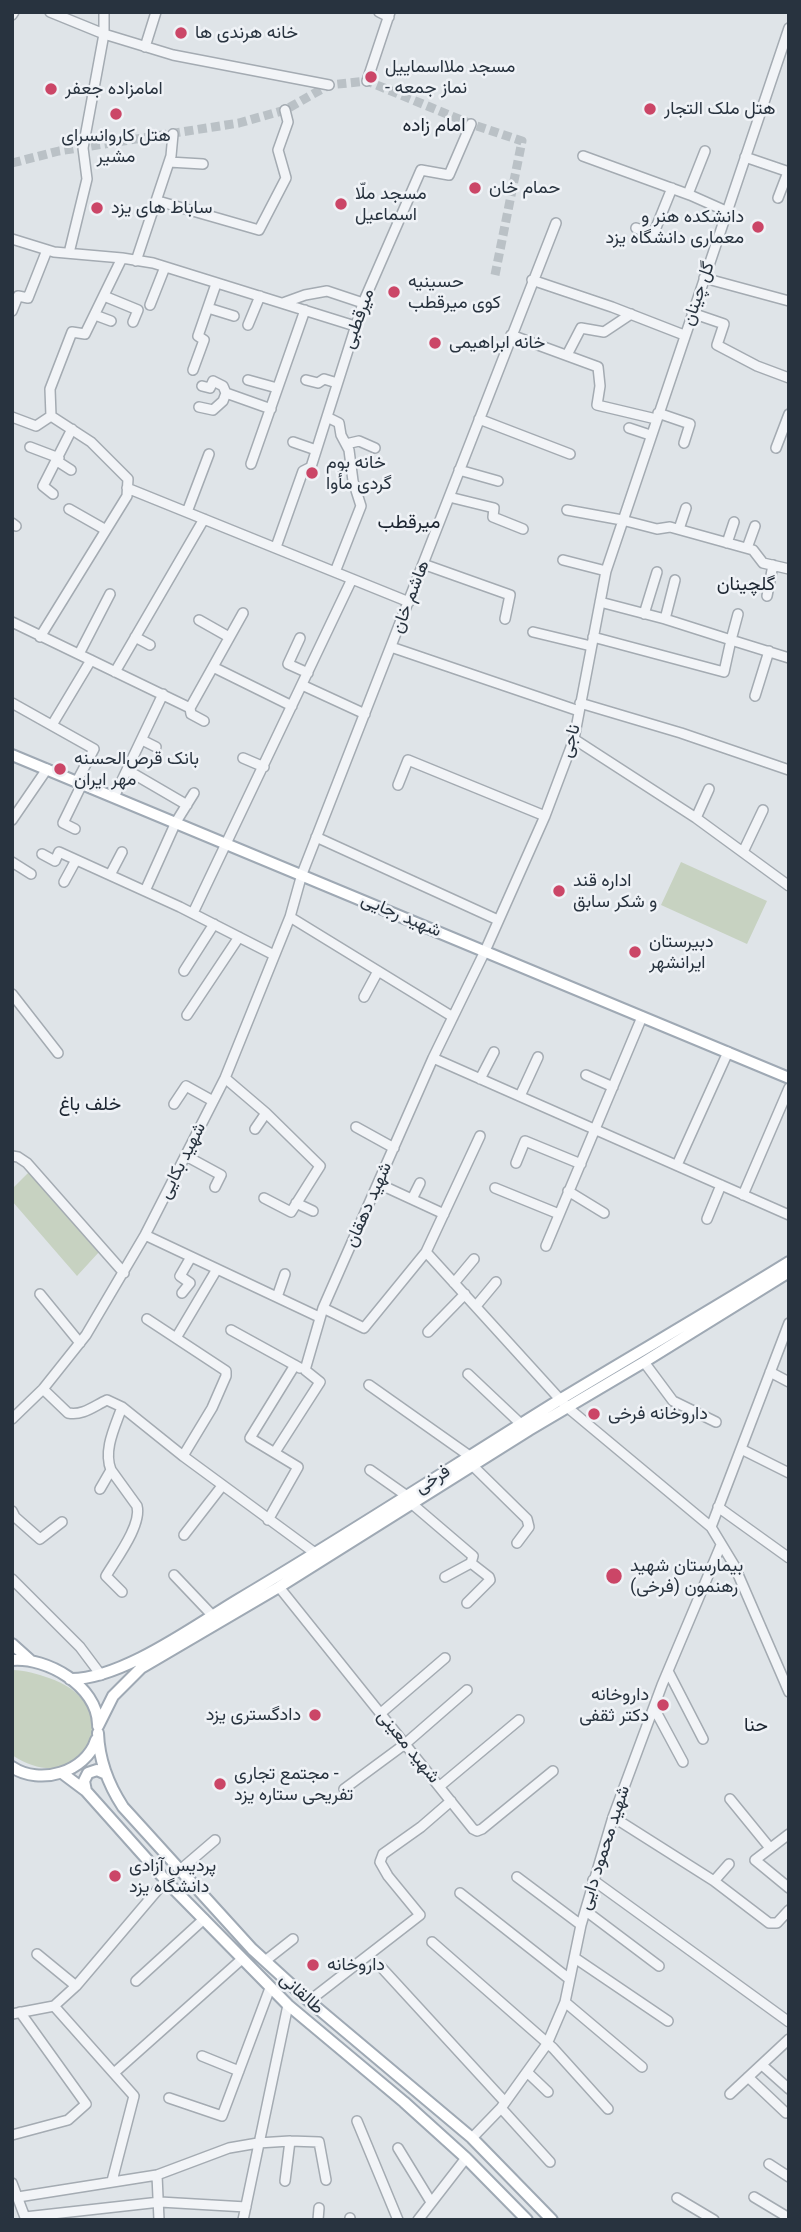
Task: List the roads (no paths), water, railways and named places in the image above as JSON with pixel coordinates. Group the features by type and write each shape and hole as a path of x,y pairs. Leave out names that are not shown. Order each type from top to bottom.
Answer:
{"main road":[{"name":"شهید رجایی","path":"12,755 789,1078"},
{"name":"فرخی","path":"62,1773 82,1763 93,1751 98,1730 113,1696 141,1668 279,1587 409,1500 789,1262"},
{"name":"فرخی","path":"472,1461 522,1425 644,1362 789,1272"},
{"name":"فرخی","path":"70,1679 101,1675 136,1660 409,1500"},
{"path":"12,1644 31,1661 70,1679"},
{"path":"12,1660 31,1661"},
{"name":"طالقانی","path":"70,1679 85,1689 98,1713 99,1752 114,1794 122,1807 265,1961 472,2138 552,2220"},
{"path":"86,1791 84,1781 88,1773 97,1770 106,1773"},
{"path":"15,1772 62,1773"},
{"name":"طالقانی","path":"62,1773 86,1791 166,1880 288,2005 404,2102 466,2158 525,2219"}],"street":[{"path":"50,12 104,34 173,55 328,85"},
{"path":"69,253 87,179 83,148 104,34 104,12"},
{"path":"145,47 156,12"},
{"path":"367,81 390,15 379,12"},
{"name":"گل چینان","path":"622,520 789,28"},
{"path":"158,201 259,230 286,178 278,150 288,122 285,110"},
{"name":"میرقطبی","path":"275,547 303,471 311,467 363,303 421,170 449,175 471,124"},
{"path":"136,261 158,201 169,162 173,134"},
{"path":"688,194 705,151"},
{"path":"583,156 688,194 726,211"},
{"path":"745,157 788,172 778,198"},
{"path":"169,162 204,164"},
{"path":"636,228 653,235 672,188"},
{"name":"هاشم خان","path":"302,874 556,223"},
{"path":"12,239 47,250 122,258 164,267 355,326"},
{"path":"12,312 15,295 28,298 47,250"},
{"path":"51,416 50,389 72,332 85,334 122,258"},
{"path":"150,305 164,267"},
{"path":"704,278 789,301"},
{"path":"532,280 684,335"},
{"path":"193,370 204,340 198,336 216,284"},
{"path":"282,303 327,291 363,303"},
{"path":"104,296 138,310 133,322"},
{"path":"248,325 260,296"},
{"path":"208,308 234,316"},
{"path":"251,464 305,310"},
{"path":"692,313 724,324 717,345 757,366 789,378"},
{"path":"567,355 580,328 604,332 631,314"},
{"path":"95,315 111,321"},
{"path":"511,335 598,367 600,386 597,405 690,424 684,443"},
{"path":"306,380 318,383 324,379 337,383"},
{"path":"248,380 277,388"},
{"path":"198,407 214,410 223,401 226,393 223,386 213,381 210,388 202,386"},
{"path":"226,393 271,409"},
{"path":"776,449 789,414"},
{"path":"12,417 36,426 51,416"},
{"path":"51,416 90,442 128,483 187,512 409,602"},
{"path":"327,417 339,423 361,506 335,572"},
{"path":"479,419 570,454"},
{"path":"629,428 650,435"},
{"path":"53,494 43,486 72,429"},
{"path":"346,444 360,437 375,447"},
{"path":"293,442 316,450"},
{"path":"30,447 58,459 71,470"},
{"path":"187,512 209,454"},
{"path":"459,470 498,481"},
{"path":"40,637 127,496 128,483"},
{"path":"449,497 494,508 493,517 523,529"},
{"path":"679,529 686,508"},
{"path":"69,509 106,530"},
{"path":"567,510 657,529 679,529 747,548 763,563 789,569"},
{"path":"115,672 204,519"},
{"name":"ناجی","path":"485,951 545,816 574,739 606,570 622,520"},
{"path":"727,543 734,522"},
{"path":"747,548 755,526"},
{"path":"563,561 606,570"},
{"path":"423,564 510,595 505,619"},
{"path":"767,596 774,565"},
{"path":"644,614 657,572"},
{"path":"193,913 352,579"},
{"path":"665,619 675,580"},
{"path":"79,654 110,594"},
{"path":"600,602 665,619 789,658"},
{"path":"204,722 191,714 190,708 243,613"},
{"path":"533,632 592,642 724,672 738,614"},
{"path":"199,620 229,637"},
{"path":"12,622 190,708"},
{"path":"135,638 150,645"},
{"path":"300,638 288,664 308,673"},
{"path":"391,647 580,707 681,733 789,770"},
{"path":"755,696 769,651"},
{"path":"52,725 91,660"},
{"path":"212,667 292,706"},
{"path":"302,685 365,714"},
{"path":"114,797 163,694"},
{"path":"12,703 94,749 63,823 75,828"},
{"path":"574,739 696,818 789,886"},
{"path":"142,740 156,747"},
{"path":"243,758 264,767"},
{"path":"398,785 408,760 545,816"},
{"path":"12,820 47,769"},
{"path":"127,771 187,805"},
{"path":"696,818 709,789"},
{"path":"145,891 176,822 194,793"},
{"path":"743,852 763,810"},
{"path":"316,837 498,920"},
{"path":"42,854 55,860 59,852 193,913 274,955"},
{"path":"110,875 122,852"},
{"path":"64,882 76,860"},
{"path":"12,862 31,874"},
{"name":"شهید بکایی","path":"12,1419 43,1389 80,1343 145,1235 225,1078 290,917 302,874"},
{"path":"290,917 453,1017"},
{"path":"184,971 214,924"},
{"path":"187,1015 239,937"},
{"name":"شهید دهقان","path":"305,1370 321,1313 433,1058 485,951"},
{"path":"363,998 378,971"},
{"path":"12,995 58,1053"},
{"path":"546,1246 642,1017"},
{"path":"480,1079 494,1052"},
{"path":"677,1166 728,1052"},
{"path":"520,1096 538,1057"},
{"path":"433,1058 789,1215"},
{"path":"586,1075 613,1087"},
{"path":"225,1078 267,1113 320,1166 291,1212 264,1198"},
{"path":"174,1104 186,1086 213,1101"},
{"path":"743,1195 789,1088"},
{"path":"255,1129 267,1113"},
{"path":"356,1127 394,1148"},
{"path":"145,1235 277,1297 364,1328 426,1252 480,1136"},
{"path":"516,1163 526,1141 580,1164"},
{"path":"12,1156 27,1163 124,1273"},
{"path":"186,1156 221,1175 215,1187"},
{"path":"412,1199 420,1183"},
{"path":"379,1184 444,1214"},
{"path":"708,1219 721,1185"},
{"path":"495,1188 559,1214"},
{"path":"568,1191 604,1213"},
{"path":"296,1203 313,1212"},
{"path":"426,1252 564,1403 711,1527 734,1565 789,1692"},
{"path":"182,1293 190,1283 180,1276 191,1257"},
{"path":"454,1283 474,1259"},
{"path":"176,1338 217,1269"},
{"path":"277,1297 285,1274"},
{"path":"476,1306 496,1282"},
{"path":"40,1294 80,1343"},
{"path":"428,1332 465,1294"},
{"path":"147,1319 226,1371 212,1408 183,1456"},
{"path":"711,1527 789,1323"},
{"path":"231,1330 305,1370 320,1382 275,1452"},
{"path":"644,1362 673,1401 716,1422"},
{"path":"268,1520 298,1467 250,1438 295,1365"},
{"path":"770,1372 789,1382"},
{"path":"468,1374 522,1425"},
{"path":"369,1385 472,1461 527,1519 529,1527 517,1543"},
{"path":"43,1389 68,1413 80,1413 103,1402 113,1402 315,1553"},
{"path":"122,1408 109,1447 108,1464 137,1506 138,1512 135,1526 106,1576 122,1592"},
{"path":"741,1449 789,1473"},
{"path":"100,1489 111,1470"},
{"path":"370,1470 473,1556 471,1563 445,1577"},
{"path":"184,1535 222,1486"},
{"path":"719,1507 789,1558"},
{"path":"13,1516 40,1539 62,1522"},
{"name":"شهید محمود دایی","path":"472,2138 503,2105 547,2043 565,2002 581,1925 612,1817 721,1545"},
{"path":"467,1603 489,1580 471,1563"},
{"path":"174,1575 212,1615"},
{"path":"12,1579 80,1647 101,1675"},
{"name":"شهید معینی","path":"279,1587 473,1829 477,1831 553,1771"},
{"path":"381,1713 445,1658"},
{"path":"669,1673 703,1739"},
{"path":"344,1788 405,1744 467,1689"},
{"path":"654,1708 682,1762"},
{"path":"440,1786 519,1720"},
{"path":"730,1799 770,1849"},
{"path":"309,2001 420,1915 380,1862 383,1854 452,1801"},
{"path":"612,1817 714,1881 769,1923 777,1923 789,1910"},
{"path":"789,1834 755,1860 789,1888"},
{"path":"180,1870 215,1840"},
{"path":"714,1881 729,1864"},
{"path":"517,1877 581,1925"},
{"path":"12,2135 68,2120 86,2104 16,2013 54,2006 76,1986 166,1880"},
{"path":"593,1880 789,2022"},
{"path":"460,1893 568,1978"},
{"path":"586,1912 659,1966"},
{"path":"136,1981 204,1919"},
{"path":"265,1961 293,1939"},
{"path":"432,1942 559,2054 608,2109"},
{"path":"37,1954 76,1986"},
{"path":"575,1958 668,2021"},
{"path":"114,2073 242,1959"},
{"path":"381,1966 550,2162"},
{"path":"169,2098 222,2116 270,1987"},
{"path":"565,2002 642,2067"},
{"path":"243,2220 288,2005"},
{"path":"54,2006 134,2096 113,2180"},
{"path":"730,2094 788,2040"},
{"path":"202,2056 239,2071"},
{"path":"762,2065 789,2088"},
{"path":"527,2072 548,2092"},
{"path":"748,2077 786,2113"},
{"path":"357,2120 398,2220"},
{"path":"285,2180 290,2141"},
{"path":"18,2197 157,2175 229,2148 290,2141 319,2142 326,2180"},
{"path":"398,2148 431,2202"},
{"path":"418,2220 466,2158"},
{"path":"769,2164 789,2177"},
{"path":"157,2175 159,2220"},
{"path":"12,2183 26,2218 160,2202 246,2207"},
{"path":"754,2197 789,2218"},
{"path":"677,2198 714,2220"},
{"path":"318,2220 319,2208"}],"tunnel":[{"path":"12,163 59,151 239,123 285,110 329,85 367,81 471,124 522,141 495,275"}],"place":[{"name":"خانه هرندی ها","path":"181,33"},
{"name":"مسجد ملااسماییل - نماز جمعه","path":"371,77"},
{"name":"امامزاده جعفر","path":"51,89"},
{"name":"هتل ملک التجار","path":"650,109"},
{"name":"هتل کاروانسرای مشیر","path":"116,114"},
{"name":"حمام خان","path":"475,188"},
{"name":"مسجد ملّا اسماعیل","path":"341,204"},
{"name":"ساباط های یزد","path":"97,208"},
{"name":"دانشکده هنر و معماری دانشگاه یزد","path":"758,227"},
{"name":"حسینیه کوی میرقطب","path":"394,292"},
{"name":"خانه ابراهیمی","path":"435,343"},
{"name":"خانه بوم گردی مأوا","path":"312,473"},
{"name":"بانک قرص‌الحسنه مهر ایران","path":"60,769"},
{"name":"اداره قند و شکر سابق","path":"559,891"},
{"name":"دبیرستان ایرانشهر","path":"635,952"},
{"name":"داروخانه فرخی","path":"594,1414"},
{"name":"بیمارستان شهید رهنمون (فرخی)","path":"614,1576"},
{"name":"داروخانه دکتر ثقفی","path":"663,1705"},
{"name":"دادگستری یزد","path":"315,1715"},
{"name":"مجتمع تجاری - تفریحی ستاره یزد","path":"220,1784"},
{"name":"پردیس آزادی دانشگاه یزد","path":"115,1876"},
{"name":"داروخانه","path":"313,1965"}],"district":[{"name":"امام زاده","path":"434,126"},
{"name":"میرقطب","path":"409,523"},
{"name":"گلچینان","path":"746,585"},
{"name":"خلف باغ","path":"90,1105"},
{"name":"حنا","path":"756,1726"}]}
